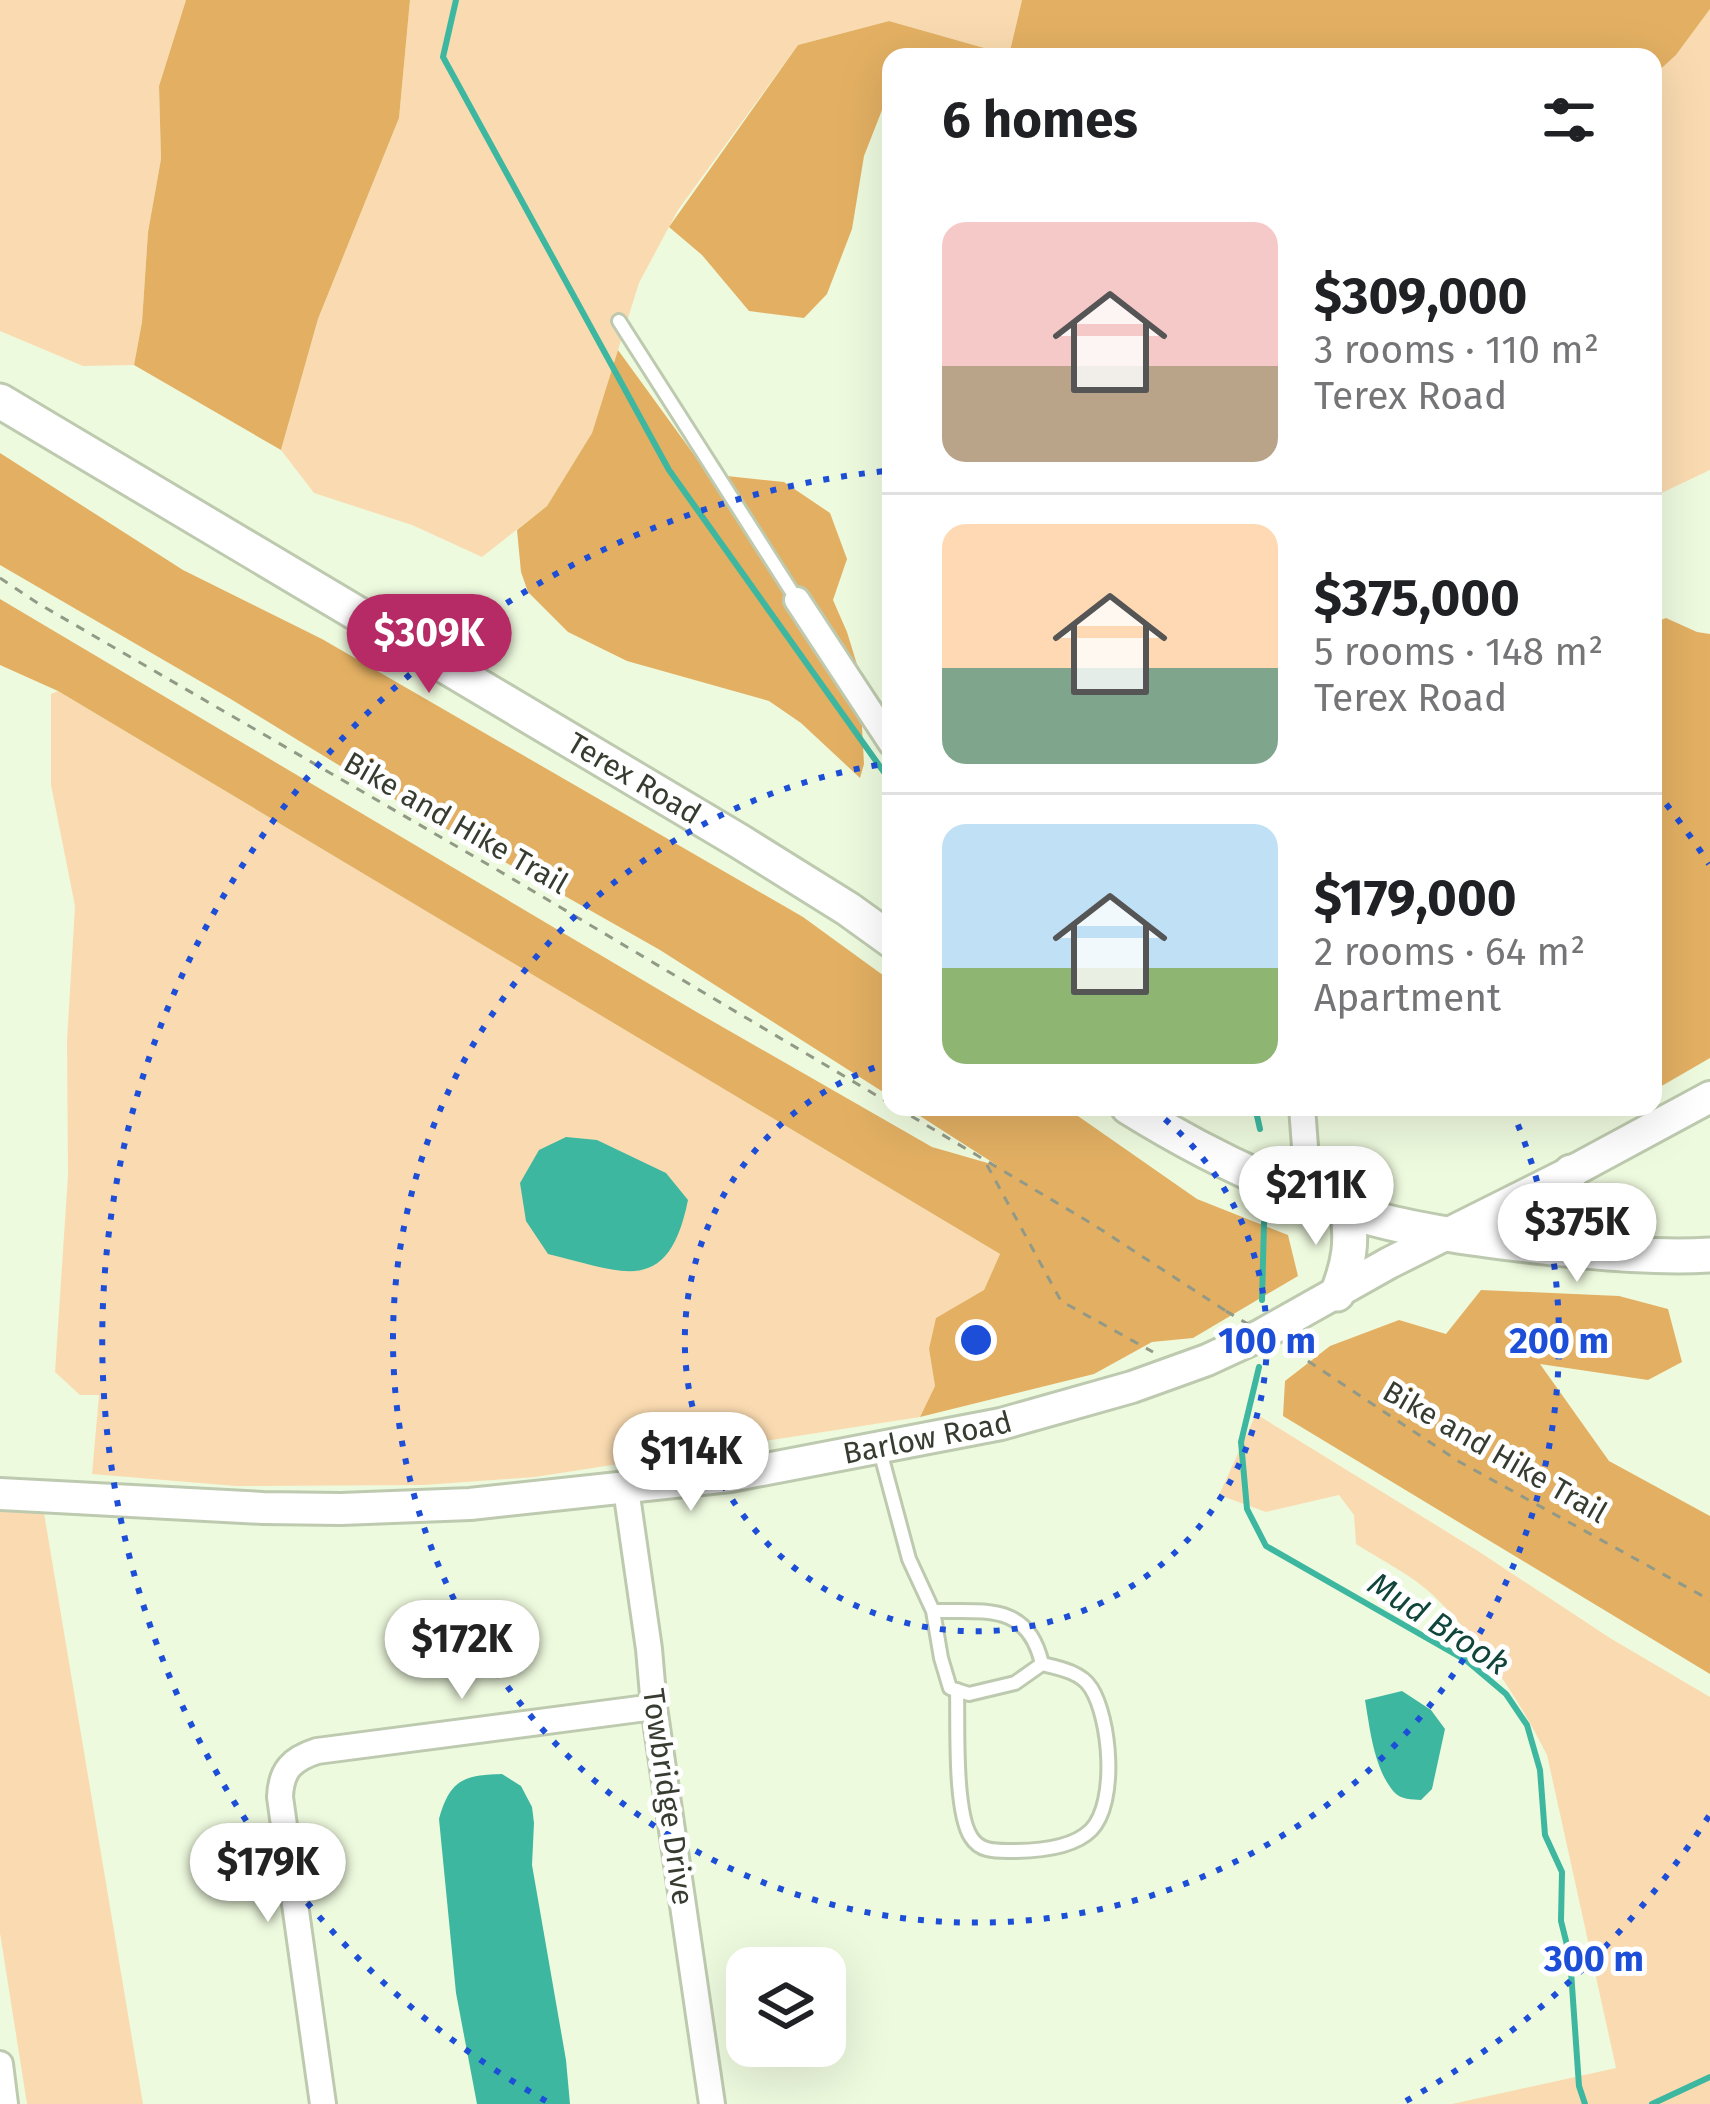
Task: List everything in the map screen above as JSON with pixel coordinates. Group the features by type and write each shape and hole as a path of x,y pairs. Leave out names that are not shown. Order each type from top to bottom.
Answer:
{"main road":[{"name":"Terex Road","path":"0,400 740,842 882,934"},
{"path":"1143,1116 1206,1151 1371,1218 1448,1234 1586,1251 1710,1255"},
{"path":"1571,1172 1551,1204 1557,1229 1586,1251"},
{"path":"1337,1294 1348,1267 1352,1237 1347,1209"}],"street":[{"path":"797,600 882,729"},
{"name":"Barlow Road","path":"0,1494 263,1508 470,1504 779,1468 1001,1424 1132,1387 1262,1335 1710,1097"},
{"path":"1300,1192 1306,1160 1303,1116"},
{"name":"Towbridge Drive","path":"626,1489 712,2104"},
{"path":"323,2104 280,1797 292,1762 317,1751 654,1707"},
{"path":"0,2064 5,2104"}],"lane":[{"path":"620,321 797,600"},
{"path":"879,1449 909,1558 933,1610 950,1688 969,1694 1015,1683 1042,1664"},
{"path":"933,1610 1018,1618 1037,1642 1042,1664"},
{"path":"957,1690 961,1797 971,1838 987,1851 1034,1851 1070,1842 1092,1829 1104,1803 1107,1748 1101,1713 1089,1684 1070,1672 1042,1664"}],"path":[{"name":"Bike and Hike Trail","path":"0,578 882,1099"},
{"name":"Bike and Hike Trail","path":"910,1116 1094,1225 1458,1461 1710,1600"},
{"path":"985,1161 1061,1301 1180,1369"}],"shaded area":[{"path":"0,0 186,0 159,86 161,159 134,365 83,366 0,331"},
{"path":"186,0 410,0 399,118 318,319 281,450 134,365 161,159 159,86"},
{"path":"410,0 1022,0 1011,48 984,48 889,21 798,45 678,210 639,283 592,433 547,506 482,557 412,525 314,493 281,450 318,319 399,118"},
{"path":"1022,0 1710,0 1710,9 1662,68 1662,48 1011,48"},
{"path":"1710,9 1710,470 1662,493 1662,68"},
{"path":"889,21 984,48 882,48 882,110 864,156 852,229 827,294 804,318 749,311 702,255 669,227 798,45"},
{"path":"618,350 708,474 784,482 830,513 847,559 833,600 859,671 864,764 860,778 801,723 769,701 627,661 568,632 528,592 517,530 547,506 592,433"},
{"path":"0,453 183,570 322,639 803,917 882,974 882,1091 660,950 399,802 0,565"},
{"path":"0,599 932,1147 998,1166 920,1116 1078,1116 1197,1199 1288,1235 1298,1276 1193,1338 1152,1342 1094,1374 920,1417 935,1386 929,1349 936,1318 984,1290 1000,1254 58,691 0,665"},
{"path":"1662,620 1710,634 1710,1058 1662,1086"},
{"path":"58,691 1000,1254 984,1290 929,1349 935,1386 920,1417 535,1477 424,1485 236,1486 92,1474 99,1395 80,1395 55,1372 68,1175 67,1041 75,906 51,785 51,694"},
{"path":"1481,1290 1619,1296 1668,1309 1682,1362 1648,1380 1540,1364 1609,1461 1710,1516 1710,1674 1283,1416 1285,1381 1330,1346 1399,1320 1446,1334"},
{"path":"1256,1414 1710,1697 1710,2104 1452,2104 1616,2068 1547,1755 1497,1671 1451,1614 1416,1581 1356,1544 1354,1515 1339,1495 1266,1512 1219,1495"},
{"path":"0,1510 44,1513 143,2104 27,2104 0,1933"}],"water":[{"path":"566,1137 597,1140 666,1173 688,1200 679,1231 655,1265 620,1271 548,1254 526,1221 520,1183 539,1150"},
{"path":"1402,1691 1431,1710 1445,1729 1432,1789 1421,1800 1400,1796 1387,1783 1369,1723 1365,1700"},
{"path":"502,1774 521,1786 532,1807 532,1865 570,2104 477,2104 456,1993 439,1819 460,1782"}],"waterway":[{"path":"456,0 443,57 669,470 882,769"},
{"path":"1257,1116 1260,1129"},
{"name":"Mud Brook","path":"1262,1300 1264,1223"},
{"name":"Mud Brook","path":"1259,1367 1241,1442 1247,1509 1266,1546 1467,1661 1506,1694 1527,1725 1540,1770 1545,1835 1562,1872 1561,1921 1570,1957 1579,2086 1585,2104"},
{"path":"1652,2104 1710,2077"}]}
